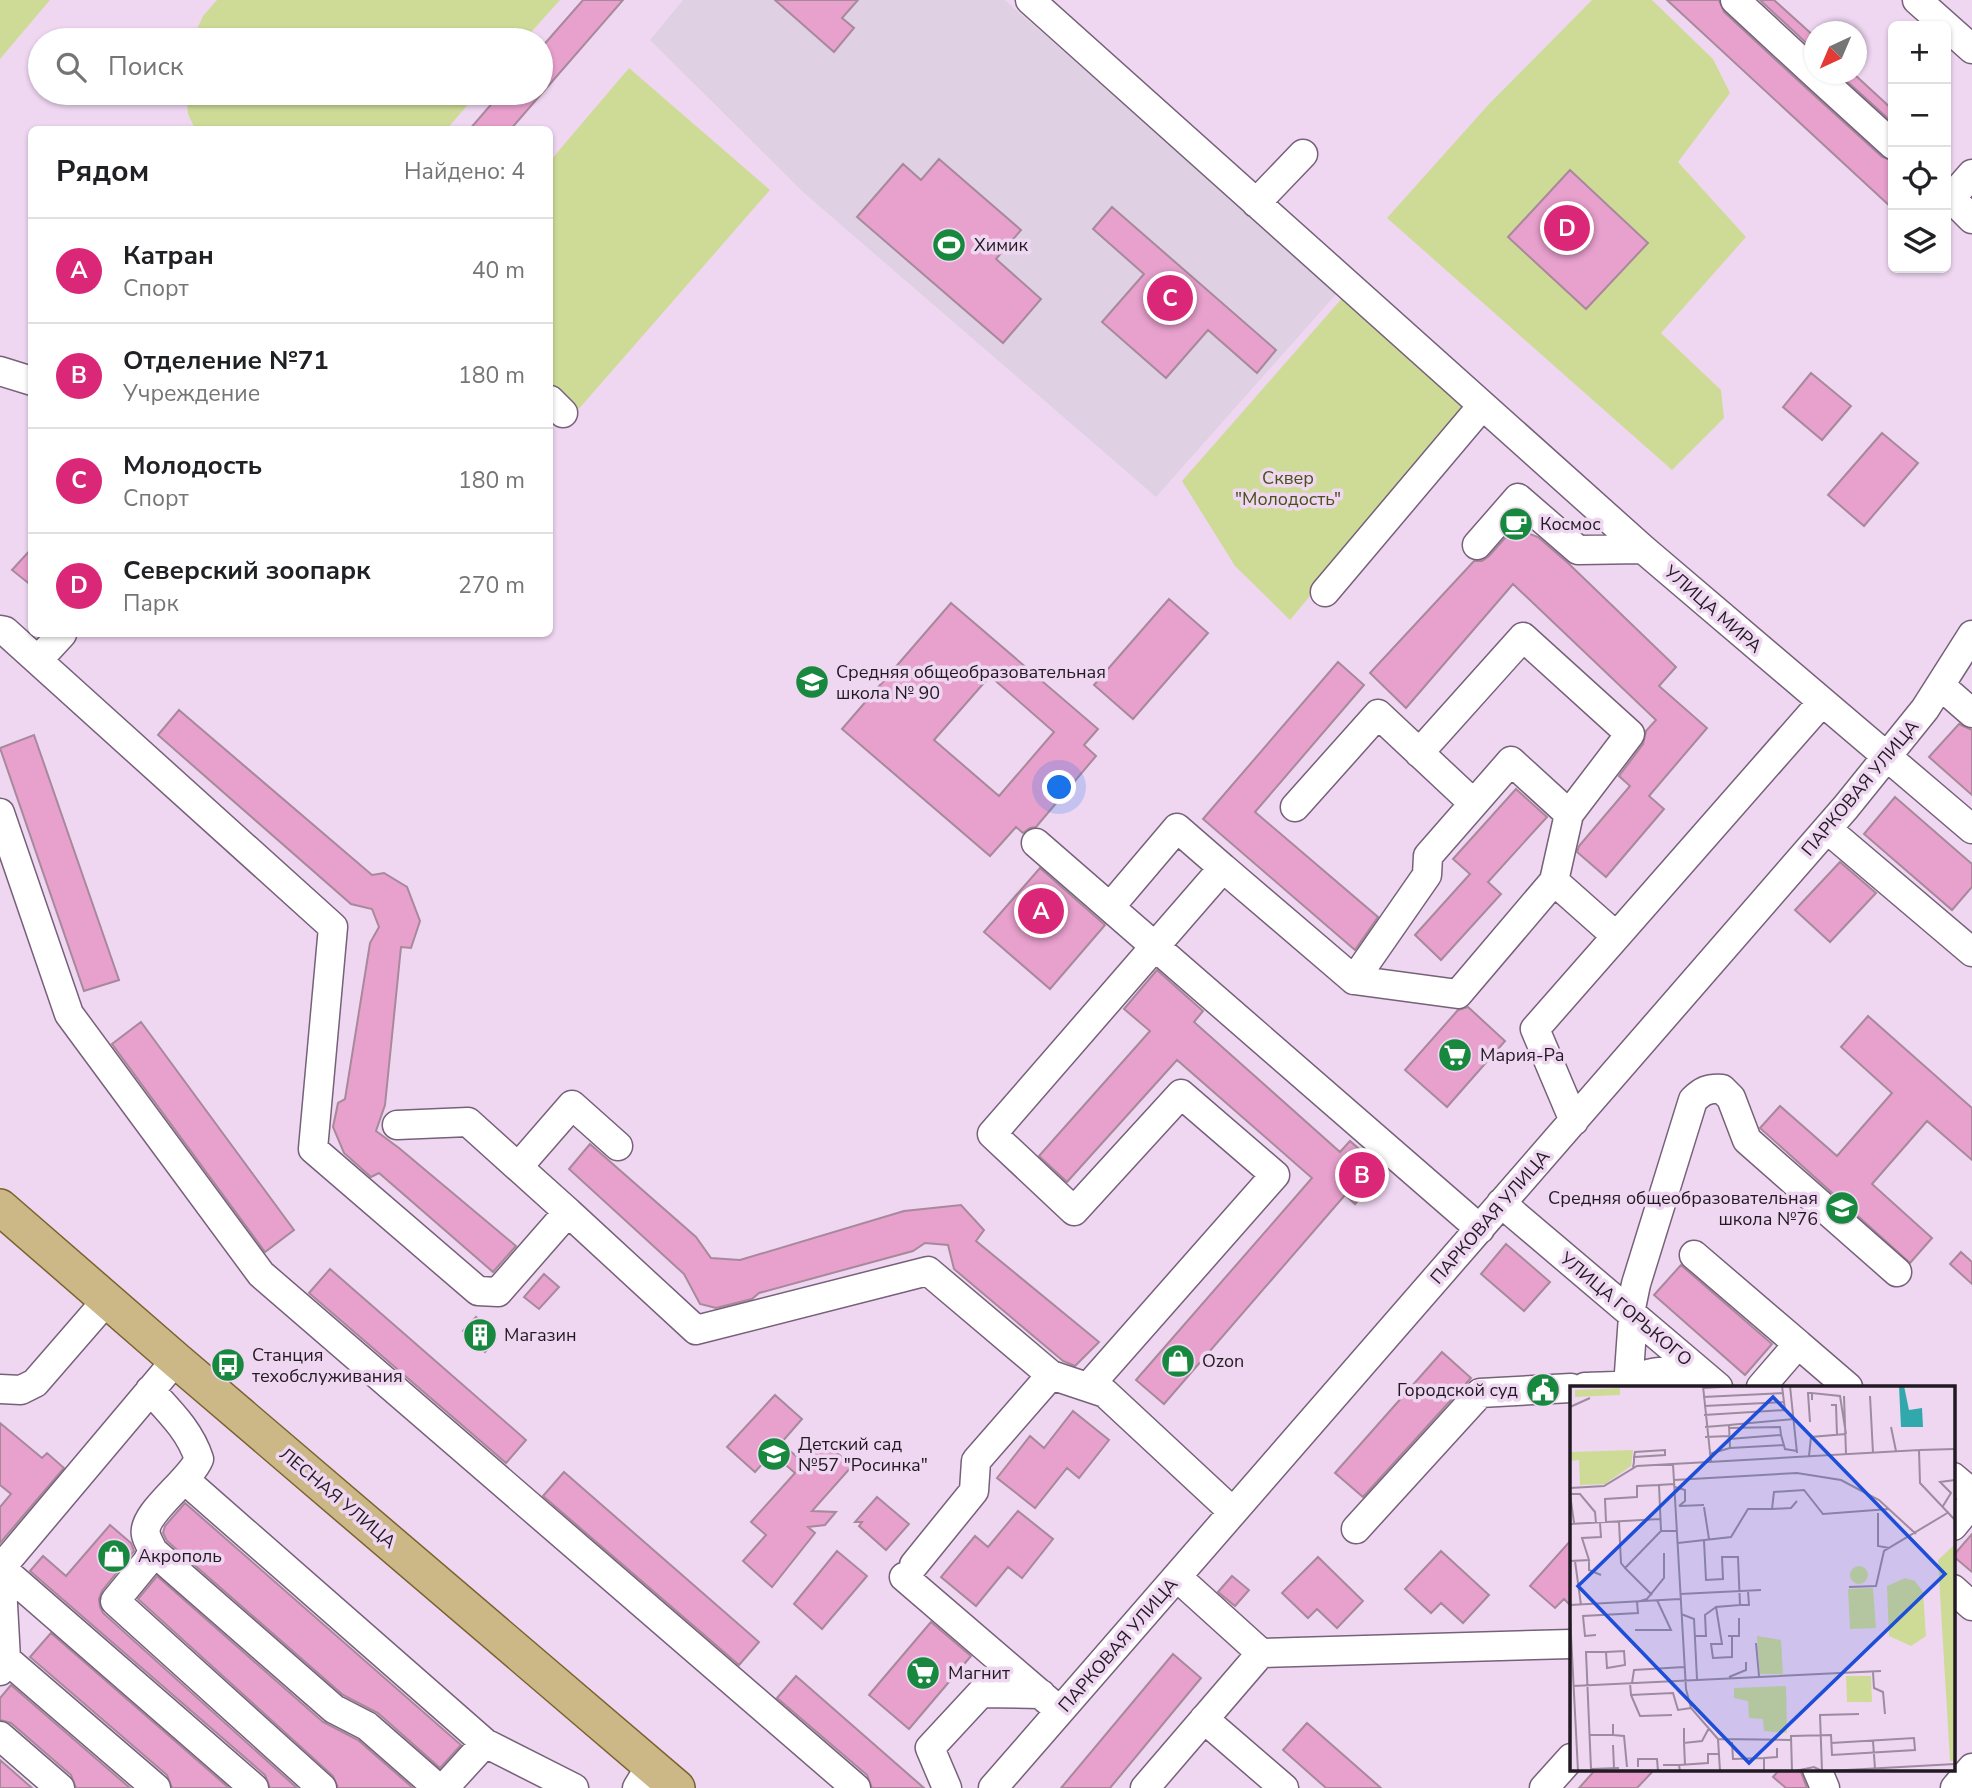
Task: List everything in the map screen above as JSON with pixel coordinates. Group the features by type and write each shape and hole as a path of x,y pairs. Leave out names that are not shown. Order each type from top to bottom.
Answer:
{"main road":[{"name":"ЛЕСНАЯ УЛИЦА","path":"0,1207 644,1776 677,1788"}],"street":[{"name":"УЛИЦА МИРА","path":"1030,0 1643,550 1972,829"},
{"path":"1735,0 1804,63"},
{"path":"1917,0 1972,49"},
{"path":"1827,84 1888,140"},
{"path":"1256,203 1303,154"},
{"path":"1951,193 1972,174"},
{"path":"1951,199 1972,219"},
{"path":"0,371 28,380"},
{"path":"1325,592 1482,406"},
{"path":"1477,545 1518,498 1578,550 1643,550"},
{"path":"0,630 5,631 38,660 333,927 313,1149 478,1291 498,1292 568,1212"},
{"name":"ПАРКОВАЯ УЛИЦА","path":"993,1788 1051,1702 1177,1577 1827,830 1889,756 1941,686 1972,635"},
{"path":"38,660 59,637"},
{"path":"1110,908 1177,828 1354,980 1458,994 1555,881 1569,814 1630,734 1523,637 1419,753"},
{"path":"1941,686 1972,713"},
{"path":"1574,1121 1535,1029 1822,702"},
{"path":"1295,807 1378,714 1473,803"},
{"path":"1354,980 1427,875 1428,856 1511,761 1569,814"},
{"path":"0,813 69,1014 261,1274 856,1788"},
{"path":"1827,830 1972,952"},
{"path":"1036,843 1480,1228"},
{"path":"1089,1387 1276,1175 1181,1094 1074,1211 992,1134 1223,868"},
{"path":"1555,881 1616,936"},
{"path":"1628,1386 1636,1284 1693,1100 1701,1092 1712,1088 1722,1089 1731,1098 1747,1140 1897,1272"},
{"path":"518,1167 572,1105 618,1146"},
{"path":"397,1125 468,1122 696,1330 929,1271 1051,1375 1105,1393 1233,1512"},
{"name":"УЛИЦА ГОРЬКОГО","path":"1502,1203 1717,1386"},
{"path":"1694,1255 1847,1386"},
{"path":"0,1389 21,1390 35,1383 107,1300"},
{"path":"1762,1386 1798,1344"},
{"path":"156,1788 3,1665 1,1568 176,1360"},
{"path":"1628,1386 1642,1376 1657,1371 1673,1371 1693,1377 1707,1386"},
{"path":"1051,1375 976,1461 974,1491 909,1571 1051,1702"},
{"path":"1356,1529 1480,1394 1570,1388"},
{"path":"150,1390 183,1427 194,1443 199,1459 185,1480 148,1519 145,1533 153,1551 334,1709 367,1726 438,1788"},
{"path":"1954,1478 1972,1493"},
{"path":"185,1480 485,1743 574,1788"},
{"path":"1954,1525 1972,1503"},
{"path":"153,1551 115,1601 322,1788"},
{"path":"1,1568 254,1788"},
{"path":"1177,1577 1261,1653 1570,1644"},
{"path":"1954,1590 1972,1606"},
{"path":"1145,1788 1261,1653"},
{"path":"947,1788 930,1748 981,1693 1051,1702"},
{"path":"1204,1719 1284,1788"},
{"path":"0,1736 60,1788"},
{"path":"444,1788 485,1743"},
{"path":"1544,1788 1570,1759"},
{"path":"1955,1788 1972,1768"},
{"path":"1817,1770 1825,1788"}],"shaded area":[{"path":"683,0 1005,0 1338,292 1156,497 803,192 650,40"}],"green space":[{"path":"0,0 50,0 0,59"},
{"path":"217,0 560,0 535,28 198,28 203,16"},
{"path":"1592,0 1652,0 1713,59 1730,93 1678,162 1746,237 1661,333 1721,390 1724,418 1672,470 1387,218 1489,104"},
{"path":"629,68 770,190 577,411 553,390 553,157"},
{"path":"187,105 468,105 449,126 194,126"},
{"name":"Сквер \"Молодость\"","path":"1344,296 1467,408 1290,620 1235,566 1182,481"}],"building":[{"path":"583,0 623,0 553,81 553,34"},
{"path":"775,0 858,0 842,18 854,28 834,52"},
{"path":"1667,0 1719,0 1724,12 1882,157 1888,159 1888,204"},
{"path":"1760,0 1774,0 1804,27 1804,41"},
{"path":"1850,84 1865,84 1888,105 1888,118"},
{"path":"491,105 532,105 513,126 472,126"},
{"name":"Химик","path":"939,159 1021,230 996,259 1041,299 1003,343 857,217 903,164 921,180"},
{"path":"1570,170 1648,243 1586,309 1508,237"},
{"path":"1112,207 1276,350 1257,373 1208,330 1166,378 1102,322 1144,274 1093,229"},
{"path":"1811,373 1851,406 1822,440 1783,407"},
{"path":"1882,433 1918,463 1864,526 1828,495"},
{"path":"1514,528 1538,537 1676,667 1659,686 1707,728 1649,796 1664,809 1606,877 1577,852 1579,846 1630,786 1619,776 1643,744 1646,731 1656,720 1513,584 1406,708 1370,673 1474,561 1482,561 1489,556"},
{"path":"28,552 28,583 12,570"},
{"path":"1169,599 1208,633 1133,719 1094,685"},
{"path":"951,603 1098,729 1084,745 1096,756 1036,827 1023,833 1016,827 990,856 842,729","holes":["990,676 1054,732 999,796 934,740"]},
{"path":"1338,662 1364,685 1255,812 1378,917 1355,950 1203,819"},
{"path":"179,710 372,875 384,873 407,887 420,921 411,948 401,947 385,1105 376,1131 516,1246 493,1272 379,1173 371,1177 344,1153 333,1127 338,1103 345,1099 370,943 379,927 372,909 351,904 158,735"},
{"path":"1959,724 1972,730 1972,795 1929,757"},
{"path":"34,735 119,980 84,991 0,748"},
{"path":"1516,789 1547,817 1488,882 1501,894 1441,960 1415,935 1470,874 1453,859"},
{"path":"1895,797 1972,864 1972,887 1952,910 1864,834"},
{"path":"1840,862 1876,893 1830,942 1795,910"},
{"path":"1040,868 1105,925 1050,989 984,932"},
{"path":"1157,970 1203,1011 1194,1022 1340,1152 1350,1141 1384,1171 1355,1204 1345,1195 1164,1404 1136,1380 1312,1178 1177,1060 1067,1182 1039,1156 1150,1031 1124,1009"},
{"name":"Мария-Ра","path":"1468,1007 1505,1041 1447,1107 1405,1070 1458,1010"},
{"path":"1868,1016 1972,1108 1972,1160 1927,1121 1872,1184 1932,1238 1910,1263 1760,1128 1780,1106 1837,1156 1892,1093 1841,1047"},
{"path":"141,1022 294,1230 265,1252 112,1044"},
{"path":"590,1144 696,1237 711,1258 740,1260 904,1211 961,1205 984,1230 976,1241 1099,1342 1075,1366 1063,1361 954,1269 948,1245 925,1243 913,1251 759,1293 752,1299 716,1308 700,1304 684,1274 569,1169"},
{"path":"1506,1244 1550,1282 1524,1311 1481,1274"},
{"path":"1961,1252 1972,1262 1972,1284 1950,1264"},
{"path":"1681,1265 1772,1344 1745,1375 1654,1295"},
{"path":"330,1269 526,1440 506,1463 309,1293"},
{"path":"544,1274 559,1287 539,1309 524,1297"},
{"name":"Магазин","path":"476,1317 496,1339 485,1352 463,1331"},
{"path":"1442,1352 1471,1378 1363,1497 1335,1473"},
{"path":"775,1395 802,1419 781,1443 804,1463 825,1442 852,1466 812,1511 836,1512 825,1525 808,1527 815,1533 772,1587 743,1561 766,1535 751,1522 795,1473 772,1453 755,1472 727,1447"},
{"path":"1073,1411 1109,1440 1079,1478 1067,1468 1035,1508 997,1478 1030,1436 1044,1448"},
{"path":"0,1423 42,1458 47,1453 64,1468 0,1543 0,1507 11,1494 0,1485"},
{"path":"564,1472 759,1642 739,1665 543,1496"},
{"path":"877,1497 909,1524 886,1550 859,1526 862,1522 855,1522"},
{"path":"185,1503 461,1745 440,1768 378,1713 343,1695 167,1541 163,1533 165,1526"},
{"path":"1018,1511 1053,1539 1022,1578 1008,1567 976,1606 941,1577 975,1536 988,1547"},
{"path":"110,1525 131,1543 134,1551 102,1591 99,1599 103,1613 297,1788 270,1788 265,1775 30,1571 43,1556 66,1576"},
{"path":"1972,1534 1972,1572 1954,1555"},
{"path":"1570,1541 1570,1605 1564,1599 1555,1608 1530,1586"},
{"path":"837,1551 867,1576 822,1629 794,1604"},
{"path":"1441,1551 1489,1595 1463,1623 1441,1603 1431,1613 1405,1589"},
{"path":"1318,1557 1363,1601 1337,1628 1317,1609 1308,1618 1282,1593"},
{"path":"157,1576 323,1722 358,1740 413,1788 338,1788 333,1776 138,1599"},
{"path":"1232,1576 1249,1590 1235,1606 1218,1592"},
{"name":"Магнит","path":"931,1622 971,1656 909,1729 869,1695"},
{"path":"51,1633 229,1788 172,1788 167,1775 30,1657"},
{"path":"1173,1654 1201,1678 1110,1788 1061,1788"},
{"path":"796,1676 924,1788 872,1788 867,1775 777,1698"},
{"path":"11,1685 130,1788 76,1788 71,1775 11,1723 0,1720 0,1698"},
{"path":"1307,1723 1381,1788 1326,1788 1283,1750"},
{"path":"0,1760 32,1788 0,1788"},
{"path":"1595,1770 1654,1770 1637,1788 1579,1788"},
{"path":"1779,1770 1798,1770 1807,1788 1786,1788 1773,1777"}],"place":[{"name":"Северский зоопарк","path":"1567,228"},
{"name":"Химик","path":"949,245"},
{"name":"Молодость","path":"1170,298"},
{"name":"Космос","path":"1516,524"},
{"name":"Средняя общеобразовательная школа № 90","path":"812,682"},
{"name":"Катран","path":"1041,911"},
{"name":"Мария-Ра","path":"1455,1055"},
{"name":"Отделение №71","path":"1362,1175"},
{"name":"Средняя общеобразовательная школа №76","path":"1842,1208"},
{"name":"Магазин","path":"480,1335"},
{"name":"Ozon","path":"1178,1361"},
{"name":"Станция техобслуживания","path":"228,1365"},
{"name":"Городской суд","path":"1543,1390"},
{"name":"Детский сад №57 \"Росинка\"","path":"774,1454"},
{"name":"Акрополь","path":"114,1556"},
{"name":"Магнит","path":"923,1673"}]}
